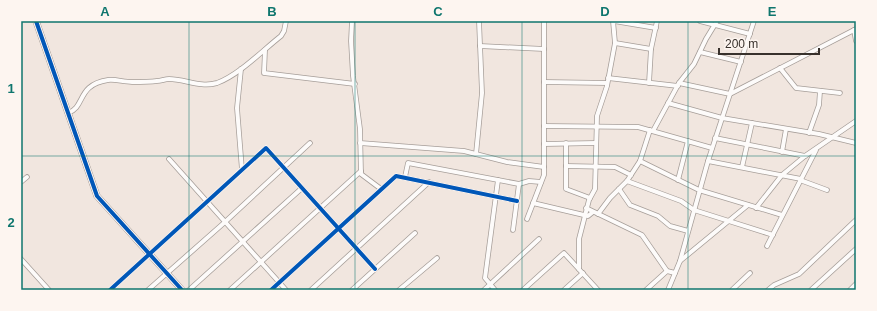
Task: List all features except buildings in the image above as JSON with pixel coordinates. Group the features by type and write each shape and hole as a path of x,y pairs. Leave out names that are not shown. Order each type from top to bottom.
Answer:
{"street":[{"path":"36,21 97,196 182,290"},
{"path":"68,114 74,112 86,90 92,84 108,80 130,82 158,81 168,79 202,85 217,83 240,69 281,36 284,31 286,21"},
{"path":"352,21 351,41 360,143 360,171 361,174 381,189"},
{"path":"476,154 482,93 479,21"},
{"path":"528,218 544,175 544,21"},
{"path":"564,290 581,271 579,239 586,208 595,189 597,116 608,83 615,43 613,21 656,28"},
{"path":"649,82 652,49 657,21"},
{"path":"700,21 750,34"},
{"path":"598,214 610,198 628,181 640,161 651,131 668,104 678,84 694,64 706,39 717,21"},
{"path":"668,290 680,261 715,138 754,21"},
{"path":"608,78 678,84 730,94 855,30 856,41"},
{"path":"615,43 652,49"},
{"path":"480,46 544,49"},
{"path":"265,50 264,72 355,84"},
{"path":"700,52 741,62"},
{"path":"780,68 796,88 840,93"},
{"path":"240,69 237,108 242,170"},
{"path":"544,82 608,83"},
{"path":"810,133 819,105 820,91"},
{"path":"668,104 722,118 832,137 856,143"},
{"path":"756,208 782,175 805,156 856,121"},
{"path":"742,167 752,123"},
{"path":"544,126 638,127 712,148"},
{"path":"782,152 786,129"},
{"path":"715,138 805,156"},
{"path":"678,180 688,141"},
{"path":"148,290 225,222 310,143"},
{"path":"360,143 464,151 507,162 544,167"},
{"path":"544,144 596,143"},
{"path":"566,144 566,189 590,198"},
{"path":"110,290 266,148 375,269"},
{"path":"767,246 816,148"},
{"path":"168,159 286,290"},
{"path":"640,161 700,190 782,216"},
{"path":"708,161 801,179 826,190"},
{"path":"406,177 408,163 519,184 529,181 541,182"},
{"path":"566,166 614,167 631,175"},
{"path":"230,290 360,171"},
{"path":"271,290 396,176 517,201"},
{"path":"21,182 27,177"},
{"path":"496,290 485,278 498,180"},
{"path":"628,181 675,198 694,210 772,235"},
{"path":"311,290 429,182"},
{"path":"513,230 519,184"},
{"path":"190,290 302,188"},
{"path":"619,189 630,205 658,216 670,226 688,232"},
{"path":"533,203 584,216 588,216 593,212"},
{"path":"680,261 748,205"},
{"path":"586,208 642,235 667,271 675,273"},
{"path":"768,290 774,285 799,274 856,220"},
{"path":"352,290 415,232"},
{"path":"484,290 539,239"},
{"path":"811,290 856,249"},
{"path":"523,290 564,252 598,290"},
{"path":"399,290 437,258"},
{"path":"21,259 49,290"},
{"path":"646,290 667,271"},
{"path":"732,290 750,273"},
{"path":"850,290 856,284"}],"cycle path":[{"path":"36,21 97,196 182,290"},
{"path":"110,290 266,148 375,269"},
{"path":"271,290 396,176 517,201"}]}
